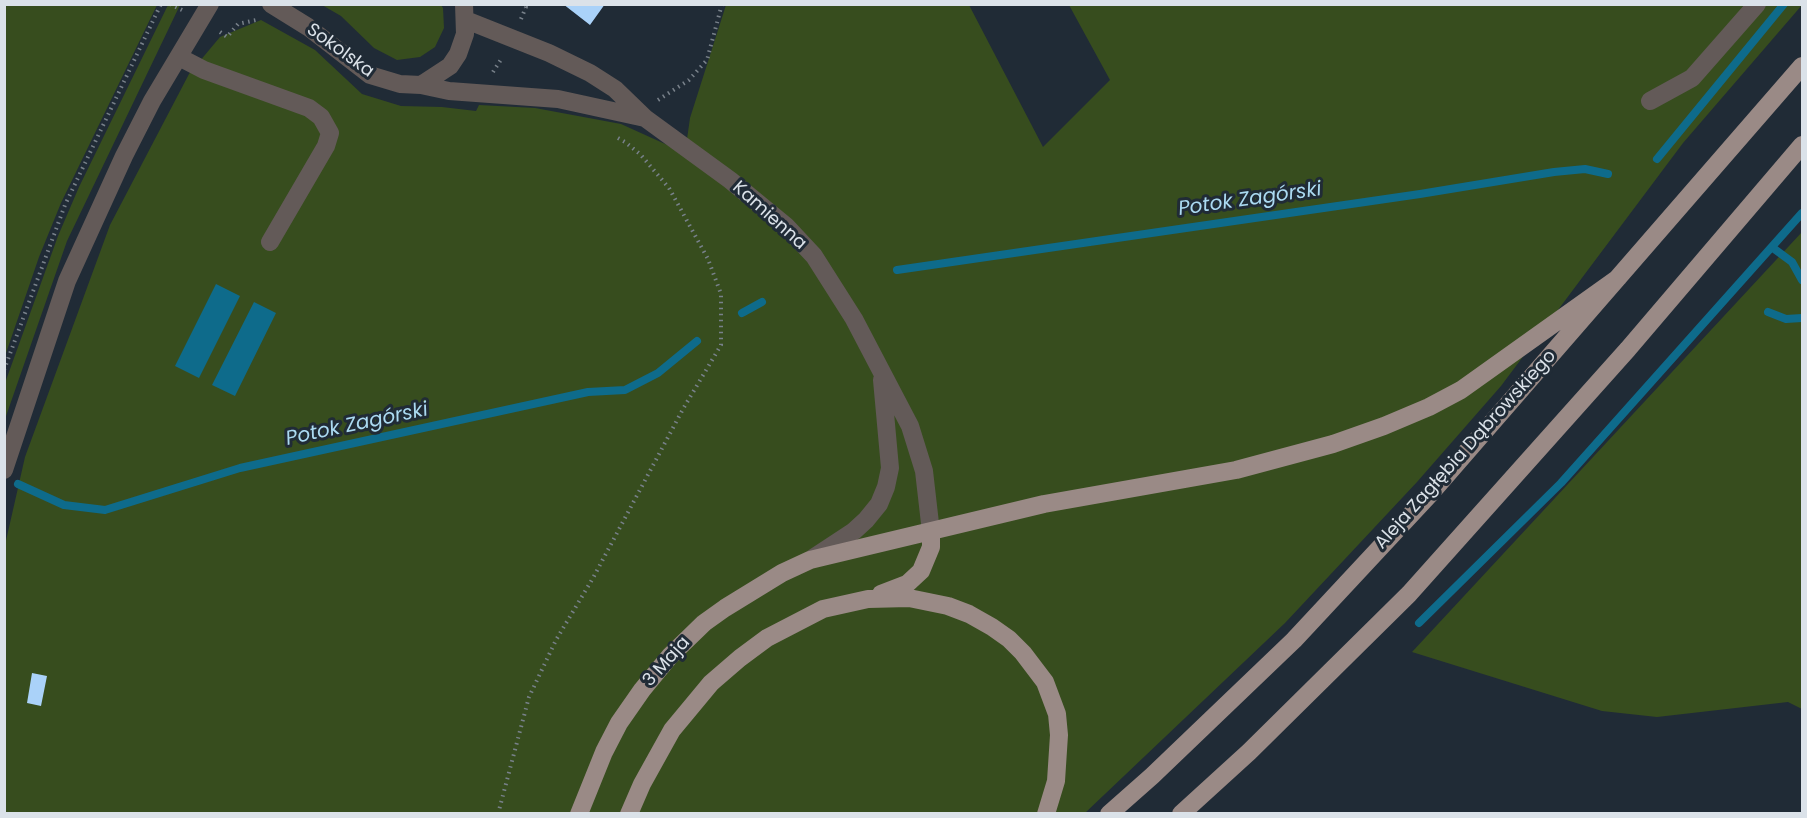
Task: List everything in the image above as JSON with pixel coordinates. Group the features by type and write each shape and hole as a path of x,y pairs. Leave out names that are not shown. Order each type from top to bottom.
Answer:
{"main road":[{"name":"Aleja Zagłębia Dąbrowskiego","path":"1109,813 1152,776 1294,640 1430,494 1803,66"},
{"path":"1181,813 1249,752 1409,594 1629,349 1803,145"},
{"name":"3 Maja","path":"579,813 603,752 619,723 670,656 704,623 725,608 762,585 810,560 1050,503 1236,470 1305,453 1384,426 1430,407 1461,390 1618,278"},
{"path":"629,813 672,730 711,683 740,658 790,624 823,609 868,599 907,584 921,571 932,547 931,532"},
{"path":"868,599 909,598 938,603 959,610 992,627 1009,639 1035,667 1052,697 1059,735 1056,781 1046,813"}],"street":[{"path":"4,470 67,281 124,156 152,101 210,4"},
{"name":"Sokolska","path":"271,4 309,27 370,75 400,84 421,85"},
{"path":"1650,101 1692,78 1757,4"},
{"path":"421,85 450,66 458,54 465,34 465,12"},
{"name":"Kamienna","path":"465,12 590,73 615,89 645,118 730,180 786,226 814,256 854,319 910,426 924,471 931,532"},
{"path":"179,57 204,70 309,108 321,117 330,133 326,146 270,242"},
{"name":"Kamienna","path":"421,85 449,91 558,99 645,118"},
{"name":"Kamienna","path":"810,560 854,531 866,520 879,504 886,487 890,468 881,372"}],"path":[{"path":"4,370 64,205 161,4"},
{"path":"645,118 657,101 689,80 707,60 722,4"},
{"path":"498,813 533,687 556,640 683,409 721,345 721,294 708,259 669,188 640,154 615,136"}],"green space":[{"path":"5,4 157,5 61,203 39,257 5,356"},
{"path":"168,5 180,5 67,241 5,419 5,383 58,236 79,187"},
{"path":"322,5 441,5 444,28 435,47 420,57 397,60 374,48 341,16"},
{"path":"726,5 969,5 1043,147 1110,80 1069,5 1802,5 1683,143 1501,386 1417,482 1285,623 1085,813 5,814 5,545 25,457 110,225 189,74 220,37 261,20 315,50 362,94 401,106 476,111 479,105 535,108 621,124 685,153 690,118"},
{"path":"1802,232 1802,709 1788,702 1657,717 1602,711 1412,652"}],"water":[{"path":"216,284 240,296 199,378 175,366"},
{"path":"254,302 276,313 235,396 212,385"}],"building":[{"path":"563,4 605,4 590,25"},
{"path":"32,673 47,676 41,706 27,703"}],"waterway":[{"path":"1657,159 1784,4"},
{"name":"Potok Zagórski","path":"897,270 1420,194 1554,172 1585,169 1608,174"},
{"path":"1419,623 1561,483 1802,213"},
{"path":"1773,248 1792,262 1802,280"},
{"name":"Potok Zagórski","path":"742,313 762,302"},
{"name":"Potok Zagórski","path":"1768,312 1786,319 1802,318"},
{"name":"Potok Zagórski","path":"18,484 64,505 105,510 240,468 588,392 625,390 658,373 697,341"}]}
